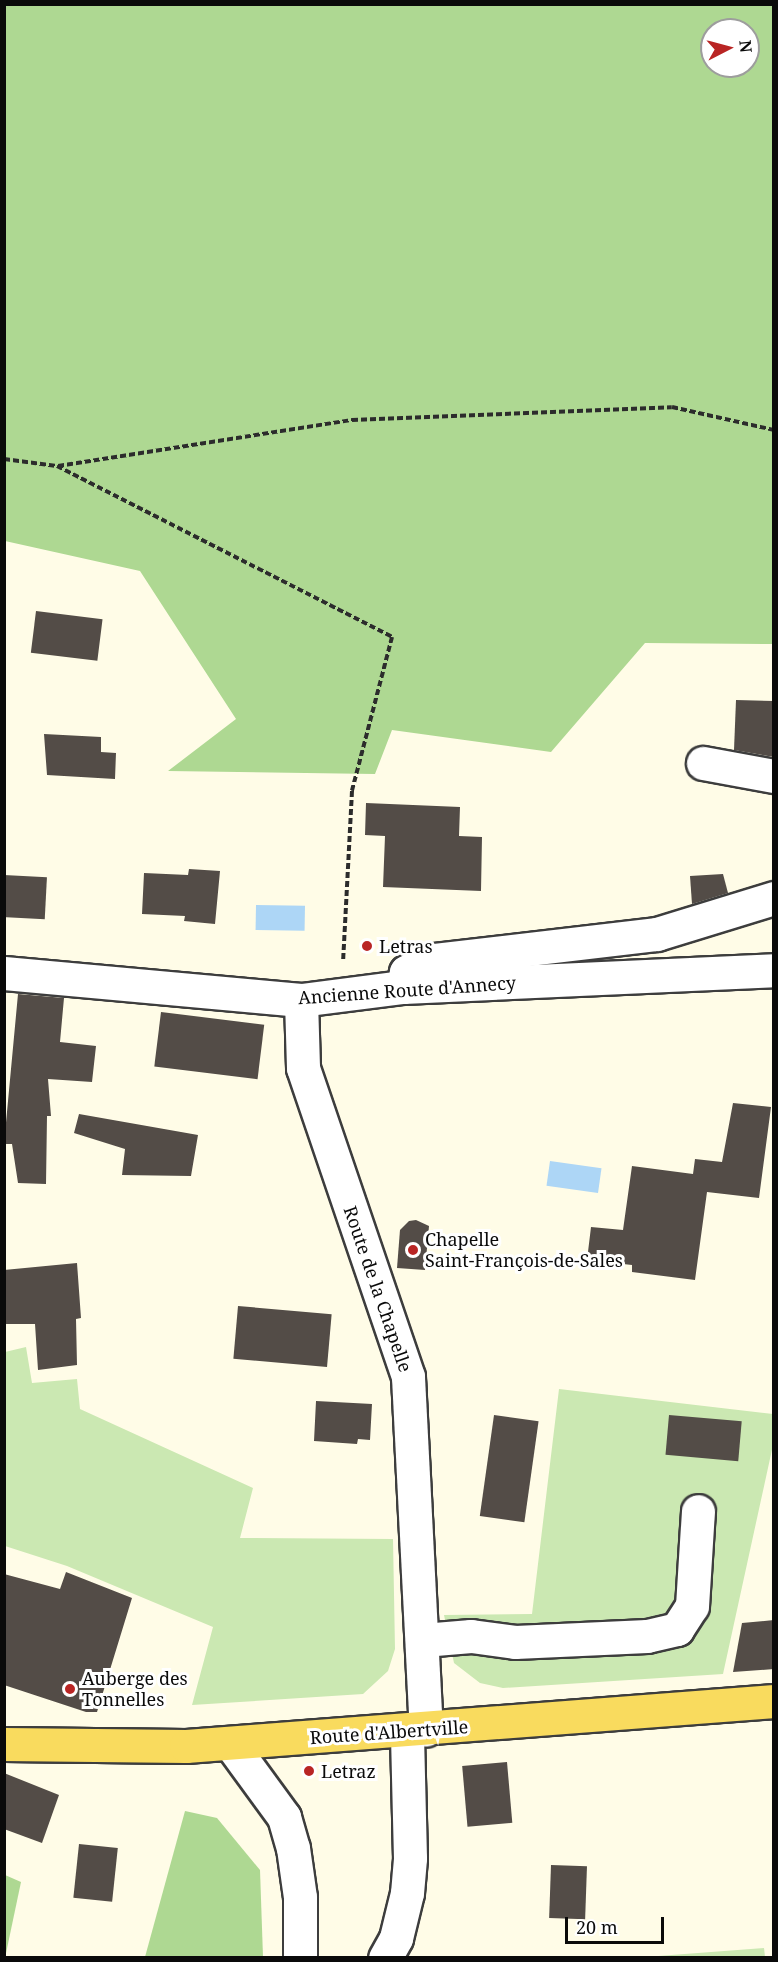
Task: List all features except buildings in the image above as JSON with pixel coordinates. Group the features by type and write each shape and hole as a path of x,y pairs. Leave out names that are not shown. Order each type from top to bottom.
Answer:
{"main road":[{"name":"Route d'Albertville","path":"4,1744 110,1747 230,1743 774,1701"}],"street":[{"path":"703,763 774,776"},
{"path":"403,987 406,972 426,961 657,934 774,898"},
{"name":"Ancienne Route d'Annecy","path":"4,973 301,1000 403,987 774,970"},
{"name":"Route de la Chapelle","path":"301,1000 303,1068 408,1377 423,1640 407,1893 396,1938 385,1958"},
{"path":"423,1640 471,1636 526,1642 647,1636 677,1629 692,1606 698,1511"},
{"path":"230,1743 284,1817 300,1897 300,1958"}],"path":[{"path":"4,459 57,466 352,420 672,407 774,430"},
{"path":"57,466 392,637 352,791 341,996"}],"green space":[{"path":"5,4 773,5 773,644 645,643 551,752 392,730 375,774 168,771 236,719 140,571 5,541"},
{"path":"26,1347 32,1383 77,1379 80,1409 253,1488 240,1538 393,1539 395,1649 388,1671 363,1694 192,1705 213,1627 67,1566 5,1546 5,1352"},
{"path":"559,1389 773,1414 773,1445 723,1674 503,1688 480,1683 454,1663 444,1615 532,1614"},
{"path":"185,1811 217,1818 260,1870 263,1957 145,1957"},
{"path":"5,1875 21,1882 5,1958 4,1957"},
{"path":"764,1948 765,1957 645,1957"}],"water":[{"path":"256,905 305,906 305,931 256,930"},
{"path":"550,1161 601,1168 598,1193 547,1186"}],"place":[{"name":"Letras","path":"367,946"},
{"name":"Chapelle Saint-François-de-Sales","path":"413,1250"},
{"name":"Auberge des Tonnelles","path":"70,1689"},
{"name":"Letraz","path":"309,1771"}]}
